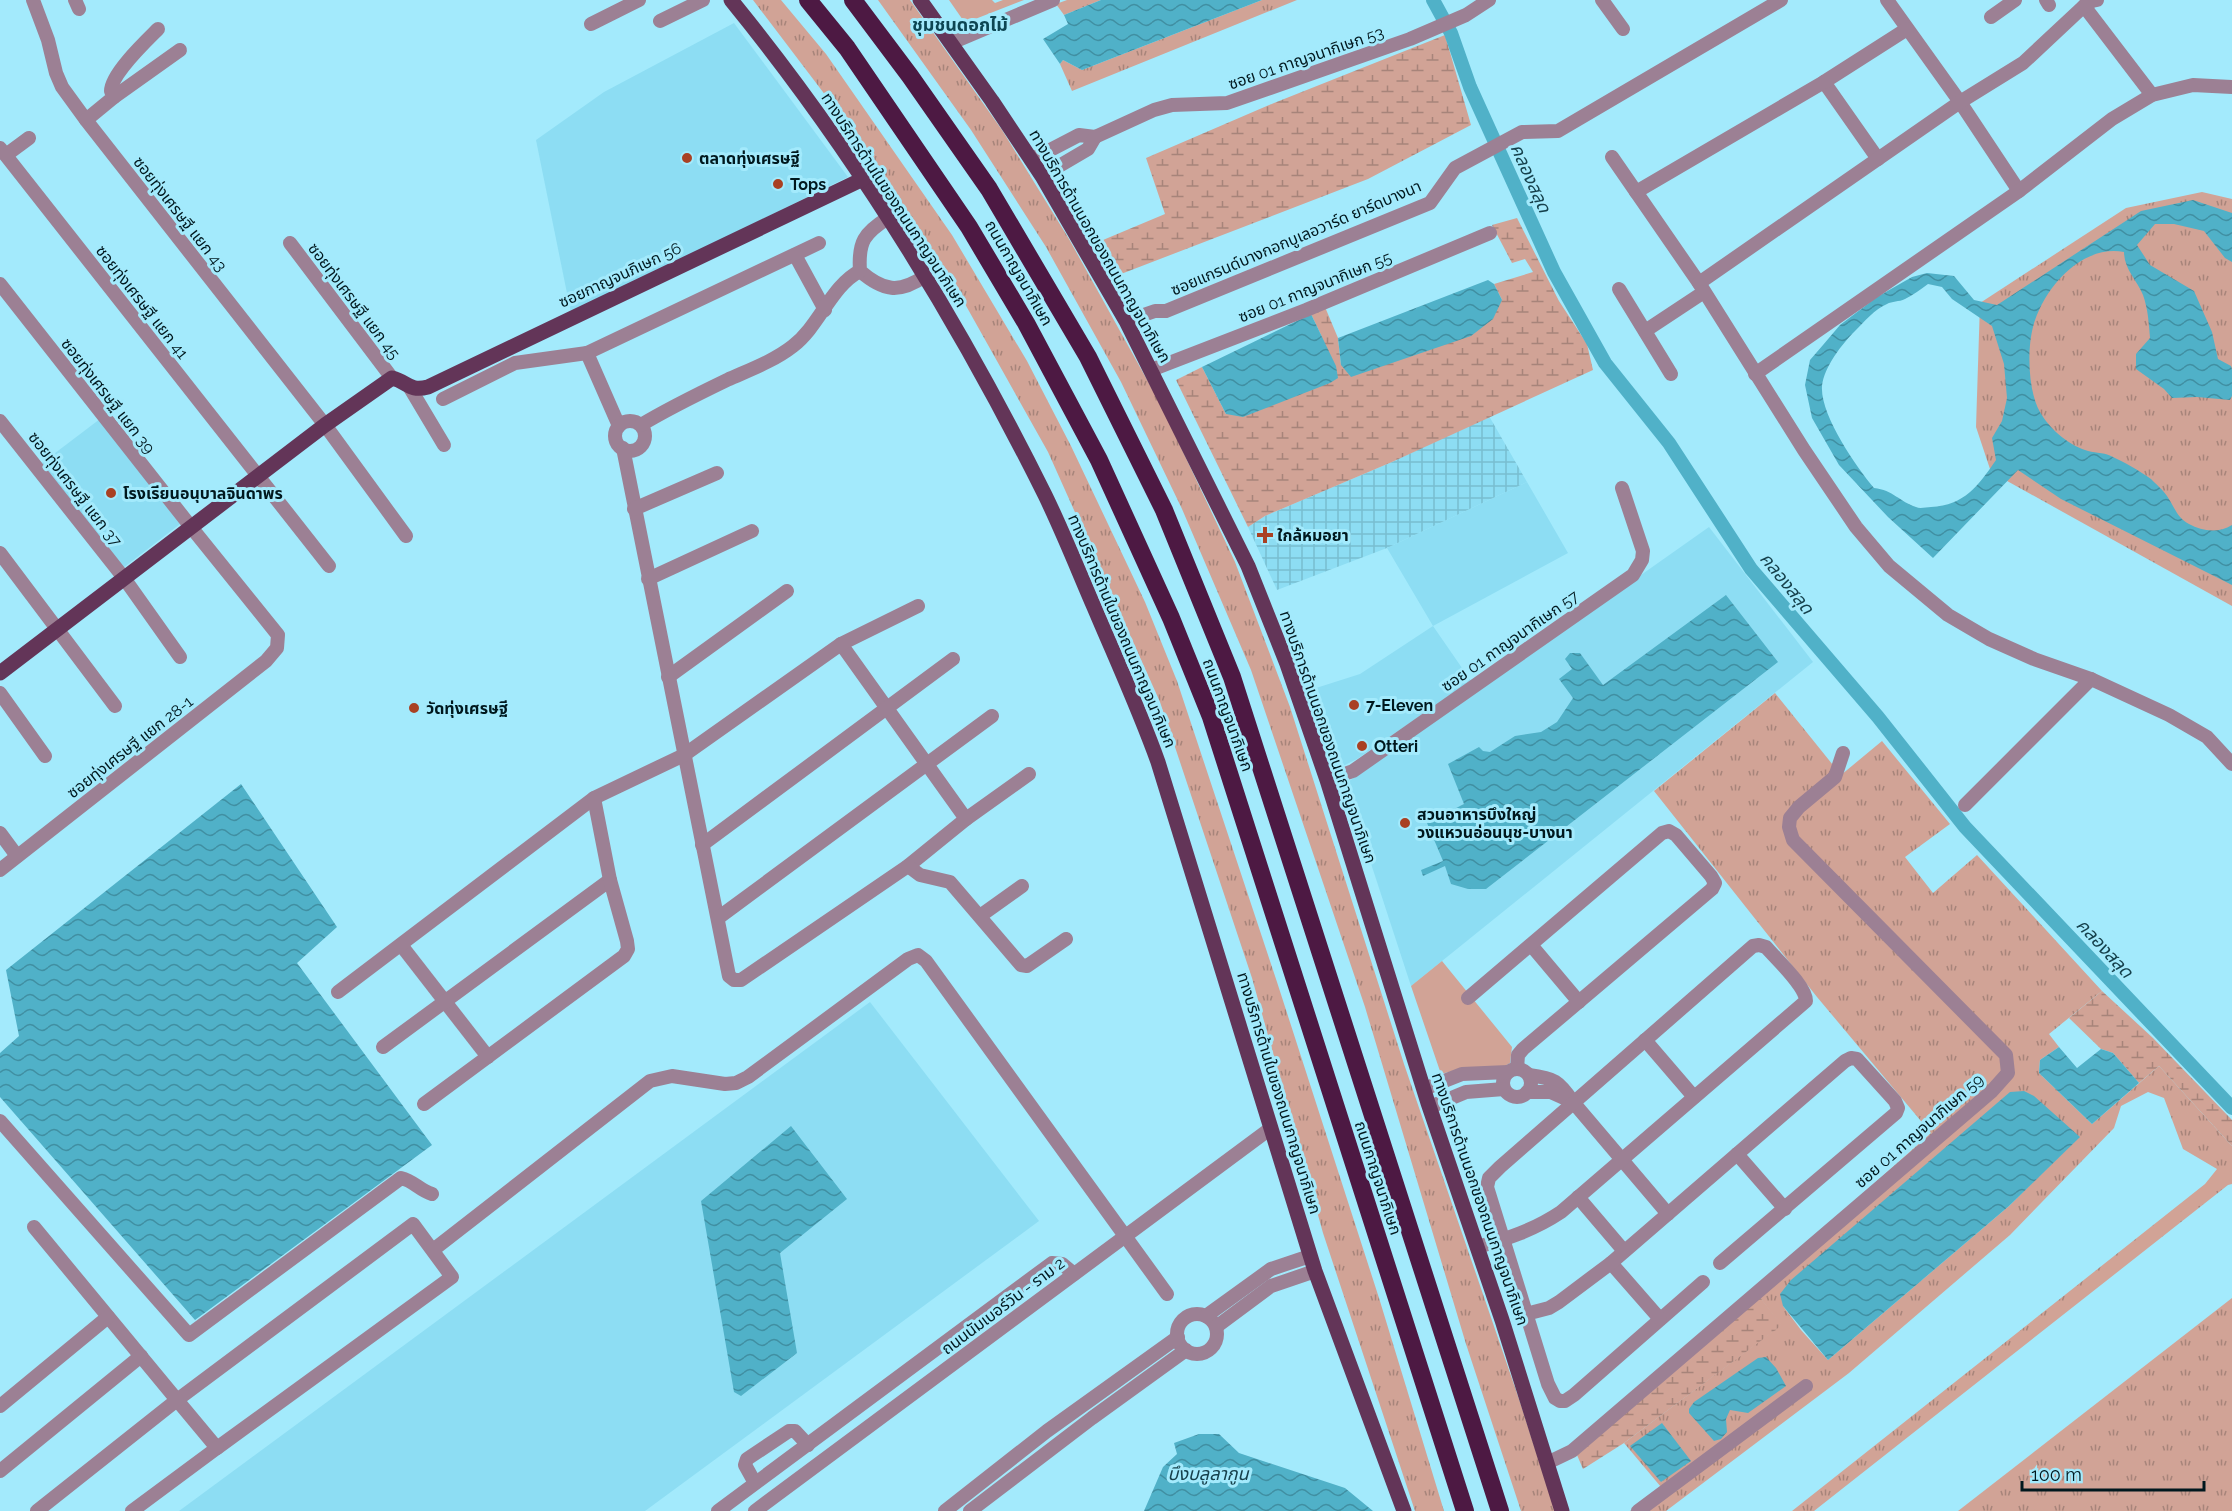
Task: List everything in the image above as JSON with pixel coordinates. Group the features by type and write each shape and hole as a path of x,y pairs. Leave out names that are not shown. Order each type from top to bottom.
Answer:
{"highway":[{"name":"ถนนกาญจนาภิเษก","path":"808,0 847,48 969,227 1026,323 1099,460 1171,618 1210,717 1465,1511"},
{"name":"ถนนกาญจนาภิเษก","path":"852,0 910,76 989,189 1088,357 1164,510 1232,677 1500,1511"}],"main road":[{"name":"ทางบริการด้านในของถนนกาญจนาภิเษก","path":"731,0 782,64 863,179 925,276 968,346 1046,497 1140,712 1162,773 1310,1256 1404,1511"},
{"name":"ทางบริการด้านนอกของถนนกาญจนาภิเษก","path":"920,0 1042,176 1126,321 1248,566 1287,664 1327,780 1424,1089 1562,1511"},
{"name":"ซอยกาญจนภิเษก 56","path":"410,388 428,387 863,179"},
{"path":"0,673 325,425 392,378 402,381 410,388"}],"street":[{"name":"ซอยทุ่งเศรษฐี แยก 43","path":"33,0 48,40 59,80 86,120 325,425 406,536"},
{"path":"591,24 639,0"},
{"path":"660,21 703,0"},
{"path":"951,43 1053,0"},
{"name":"ซอย 01 กาญจนากิเษก 53","path":"1031,160 1079,135 1095,137 1154,110 1172,105 1227,103 1410,39 1466,15 1489,0"},
{"path":"1602,0 1623,29"},
{"name":"ซอยแกรนด์บางกอกบูเลอวาร์ด ยาร์ดบางนา","path":"1126,321 1155,311 1166,311 1430,203 1455,168 1522,132 1558,131 1781,0"},
{"path":"1887,0 1960,102 2019,191"},
{"path":"1991,16 2015,0"},
{"path":"1645,331 1701,287 1878,159 1960,102 2023,63 2090,2 2097,0"},
{"path":"2090,2 2152,95"},
{"path":"114,97 111,91 113,80 143,43 158,29"},
{"path":"1636,192 1824,82 1907,29"},
{"path":"86,120 180,50"},
{"path":"1824,82 1878,159"},
{"path":"1755,374 2019,191 2112,119 2152,95 2193,85 2232,87"},
{"name":"ซอย 01 กาญจนากิเษก 53","path":"1042,176 1088,149 1095,137"},
{"path":"3,152 29,138"},
{"name":"ซอยทุ่งเศรษฐี แยก 41","path":"3,152 329,566"},
{"path":"1612,157 1701,287 1755,374 1856,527 1889,566 1948,615 1989,639 2034,659 2091,679 2190,726 2207,737 2232,764"},
{"path":"888,219 875,226 865,238 859,251 860,271 874,283 891,289 914,284 925,276"},
{"name":"ซอย 01 กาญจนากิเษก 55","path":"1151,370 1306,310 1490,232"},
{"name":"ซอยทุ่งเศรษฐี แยก 45","path":"290,243 392,378"},
{"path":"443,399 514,363 587,353 819,243"},
{"path":"795,255 825,310"},
{"path":"641,425 671,406 762,364 793,346 814,325 850,276 860,271"},
{"name":"ซอยทุ่งเศรษฐี แยก 39","path":"0,284 278,635 277,648"},
{"path":"1619,289 1671,374"},
{"path":"587,353 619,426 616,436 619,445 630,450 640,447 645,436 641,425 632,421 619,426"},
{"path":"410,388 444,445"},
{"name":"ซอยทุ่งเศรษฐี แยก 37","path":"0,421 124,578 180,657"},
{"path":"623,448 729,976 734,980 741,980 908,866 966,819 1029,774"},
{"path":"634,509 717,473"},
{"name":"ซอย 01 กาญจนากิเษก 57","path":"1327,780 1353,771 1633,575 1642,560 1642,551 1622,488"},
{"path":"648,579 753,531"},
{"path":"0,553 115,706"},
{"path":"668,677 787,591"},
{"path":"338,992 594,798 684,755 841,644 918,606"},
{"path":"841,644 966,819"},
{"name":"ซอยทุ่งเศรษฐี แยก 28-1","path":"0,870 266,661 277,648"},
{"path":"702,844 953,659"},
{"path":"1965,806 2091,679"},
{"path":"0,693 45,756"},
{"path":"718,918 992,716"},
{"name":"ซอย 01 กาญจนาภิเษก 59","path":"1547,1462 1572,1451 1991,1092 2008,1073 2006,1055 1793,840 1789,827 1790,818 1799,807 1835,777 1843,753"},
{"path":"424,1104 624,956 628,949 610,880 594,798"},
{"path":"1468,998 1662,833 1669,831 1676,835 1711,876 1715,883 1712,889 1518,1055 1518,1072 1531,1084 1527,1092"},
{"path":"0,833 17,856"},
{"path":"908,866 920,875 950,882 1017,964 1028,966 1066,939"},
{"path":"383,1047 610,880"},
{"path":"980,916 1022,886"},
{"path":"401,945 488,1057"},
{"path":"1532,945 1579,1002"},
{"path":"1477,1247 1503,1240 1539,1227 1561,1212 1806,1001 1806,994 1800,986 1766,947 1759,945 1753,946 1573,1102 1500,1167 1489,1178 1487,1187 1503,1240 1526,1314 1548,1383 1560,1401 1565,1401 1574,1395 1703,1281"},
{"path":"433,1250 650,1082 672,1076 725,1084 735,1083 758,1070 908,959 918,955 926,961 1167,1294"},
{"path":"1645,1040 1694,1097"},
{"path":"1526,1314 1549,1308 1611,1263 1845,1061 1851,1058 1857,1059 1894,1101 1898,1108 1896,1113 1720,1263"},
{"path":"1424,1089 1462,1074 1518,1072 1549,1078 1562,1086 1668,1214"},
{"path":"1518,1072 1503,1080 1507,1093 1515,1097 1527,1092 1551,1092 1573,1102"},
{"path":"1430,1107 1467,1092 1504,1089"},
{"path":"0,1121 189,1335 401,1178 411,1180 420,1191 432,1194"},
{"name":"ถนนนัมเบอร์วัน - ราม 2","path":"760,1509 1271,1128"},
{"path":"1737,1154 1785,1209"},
{"path":"1578,1197 1624,1251"},
{"path":"37,1511 177,1400 413,1224 452,1276 132,1511"},
{"path":"34,1227 217,1448"},
{"path":"1211,1321 1271,1269 1310,1256"},
{"path":"718,1511 1052,1263 1062,1264 1074,1274"},
{"path":"1611,1263 1660,1319"},
{"path":"1211,1321 1271,1286 1315,1271"},
{"path":"1196,1314 1211,1321 1216,1339 1210,1349 1198,1353 1186,1350 1178,1337 1179,1326 1186,1317 1196,1314"},
{"path":"0,1406 108,1317"},
{"path":"945,1511 1047,1431 1178,1337"},
{"path":"970,1511 1186,1350"},
{"path":"934,1351 948,1368"},
{"path":"0,1471 141,1356"},
{"path":"1638,1511 1806,1386"},
{"path":"755,1483 745,1465 747,1459 789,1431 795,1431 830,1455"}],"shaded area":[{"name":"ตลาดทุ่งเศรษฐี","path":"734,23 848,177 571,313 536,140 604,92"},
{"path":"1489,416 1527,482 1387,548 1277,590 1248,527 1265,516 1392,462"},
{"name":"โรงเรียนอนุบาลจินดาพร","path":"100,419 180,524 123,568 42,463"},
{"path":"1527,482 1568,553 1433,626 1387,548"},
{"path":"1709,527 1813,662 1411,986 1345,784"},
{"path":"1433,626 1471,681 1357,759 1337,769 1313,689 1360,674"},
{"path":"870,1002 1039,1221 645,1511 179,1511"}],"green space":[{"path":"753,0 781,0 826,54 952,235 1027,361 1071,446 1145,602 1177,681 1277,982 1379,1298 1444,1511 1415,1511 1323,1233 1252,978 1160,702 1048,452 951,279 851,129"},
{"path":"878,0 910,0 1002,130 1069,239 1161,405 1235,562 1290,707 1404,1064 1555,1511 1521,1511 1466,1344 1365,1007 1251,670 1182,509 1121,382 1046,247 971,130"},
{"path":"949,0 992,0 995,3 1003,0 1024,0 965,23"},
{"path":"1067,0 1101,0 1064,15 1056,4"},
{"path":"1262,0 1297,0 1072,91 1060,64 1063,60 1082,70"},
{"path":"1445,35 1471,125 1368,179 1121,274 1103,240 1165,214 1146,158 1274,103"},
{"path":"2202,192 2232,199 2232,606 1991,472 1976,427 1980,303 2126,208"},
{"path":"1517,218 1559,301 1587,344 1593,370 1392,462 1265,516 1248,527 1176,380 1202,367 1226,414 1322,337 1311,314 1325,307 1338,338 1341,365 1502,300 1494,284 1533,272 1525,259 1512,263 1492,225"},
{"path":"1775,693 1841,775 1882,741 1950,824 1905,857 1933,893 1977,855 2102,991 2049,1034 2059,1047 2040,1060 2039,1073 2092,1124 2159,1066 2232,1146 2232,1184 1814,1511 1792,1511 2205,1184 2217,1169 2183,1149 2164,1098 2148,1092 2121,1106 2114,1128 2010,1235 1849,1373 1666,1511 1630,1511 1661,1487 1624,1443 1781,1325 1754,1290 1931,1133 1817,997 1654,791","holes":["2079,1137 2009,1206 1828,1360 1783,1306"]},
{"path":"1442,961 1512,1047 1510,1063 1503,1067 1468,1067 1441,1074 1411,986"},
{"path":"2102,991 2153,1038 2232,1120 2232,1146 2159,1066 2139,1083 2113,1053 2101,1049 2069,1018"},
{"path":"1759,1296 1782,1325 1624,1443 1583,1469 1577,1455"},
{"path":"2232,1298 2232,1511 1958,1511"}],"water":[{"path":"1101,0 1262,0 1082,70 1063,60 1060,64 1043,39 1068,24 1064,15"},
{"path":"2193,200 2232,213 2232,262 2225,258 2204,231 2174,224 2155,224 2137,245 2150,265 2194,291 2212,332 2218,359 2231,366 2232,369 2230,400 2197,397 2172,398 2164,389 2136,369 2136,354 2150,338 2146,306 2143,295 2126,264 2124,252 2108,251 2079,262 2066,272 2045,298 2031,336 2029,358 2033,393 2040,412 2059,435 2078,447 2111,456 2147,476 2164,492 2179,515 2194,527 2211,530 2232,525 2232,585 2061,499 2018,470 1933,558 1888,517 1839,465 1812,418 1805,385 1810,360 1840,325 1877,297 1912,277 1927,273 1954,276 1974,300 1997,305 2141,211","holes":["1928,284 1942,287 1952,299 1992,326 2004,364 2007,398 2002,421 1992,438 1996,460 1983,478 1970,493 1962,498 1943,505 1919,508 1886,491 1874,488 1840,440 1827,411 1822,386 1826,371 1839,349 1874,312 1889,303 1905,299"]},
{"path":"1488,280 1494,284 1502,300 1493,319 1471,336 1351,377 1341,365 1338,338"},
{"path":"1311,314 1336,366 1338,378 1243,417 1226,414 1202,367"},
{"path":"1726,595 1778,662 1486,889 1468,889 1451,884 1445,866 1423,876 1421,870 1443,861 1427,823 1464,804 1448,764 1479,747 1483,751 1490,752 1515,736 1541,732 1557,722 1573,698 1559,679 1572,669 1565,659 1570,653 1580,653 1603,685"},
{"path":"241,784 337,927 297,963 432,1145 195,1320 0,1097 0,1053 19,1036 6,970"},
{"path":"2059,1047 2077,1068 2101,1049 2113,1053 2139,1083 2092,1124 2039,1073 2040,1060"},
{"path":"2024,1091 2034,1096 2080,1137 2009,1206 1828,1360 1783,1306 1780,1294 1791,1280 2010,1092"},
{"path":"791,1126 847,1199 780,1253 797,1353 741,1396 734,1392 701,1201"},
{"path":"1766,1357 1776,1368 1786,1386 1748,1413 1730,1410 1726,1419 1727,1432 1721,1439 1714,1441 1689,1413 1689,1409 1694,1402 1758,1358"},
{"path":"1662,1423 1691,1461 1661,1482 1630,1446"},
{"name":"บึงบลูลากูน","path":"1199,1434 1219,1434 1239,1453 1345,1488 1373,1511 1144,1511 1163,1467 1177,1454 1174,1443"}],"waterway":[{"name":"คลองสลุด","path":"1433,0 1451,33 1470,87 1554,272 1605,363 1669,443 1751,569 1878,717 1965,827 2232,1108"}],"place":[{"name":"ตลาดทุ่งเศรษฐี","path":"687,158"},
{"name":"Tops","path":"778,184"},
{"name":"โรงเรียนอนุบาลจินดาพร","path":"111,493"},
{"name":"ใกล้หมอยา","path":"1265,535"},
{"name":"7-Eleven","path":"1354,705"},
{"name":"วัดทุ่งเศรษฐี","path":"414,708"},
{"name":"Otteri","path":"1362,746"},
{"name":"สวนอาหารบึงใหญ่ วงแหวนอ่อนนุช-บางนา","path":"1405,823"}],"district":[{"name":"ชุมชนดอกไม้","path":"960,24"}]}
